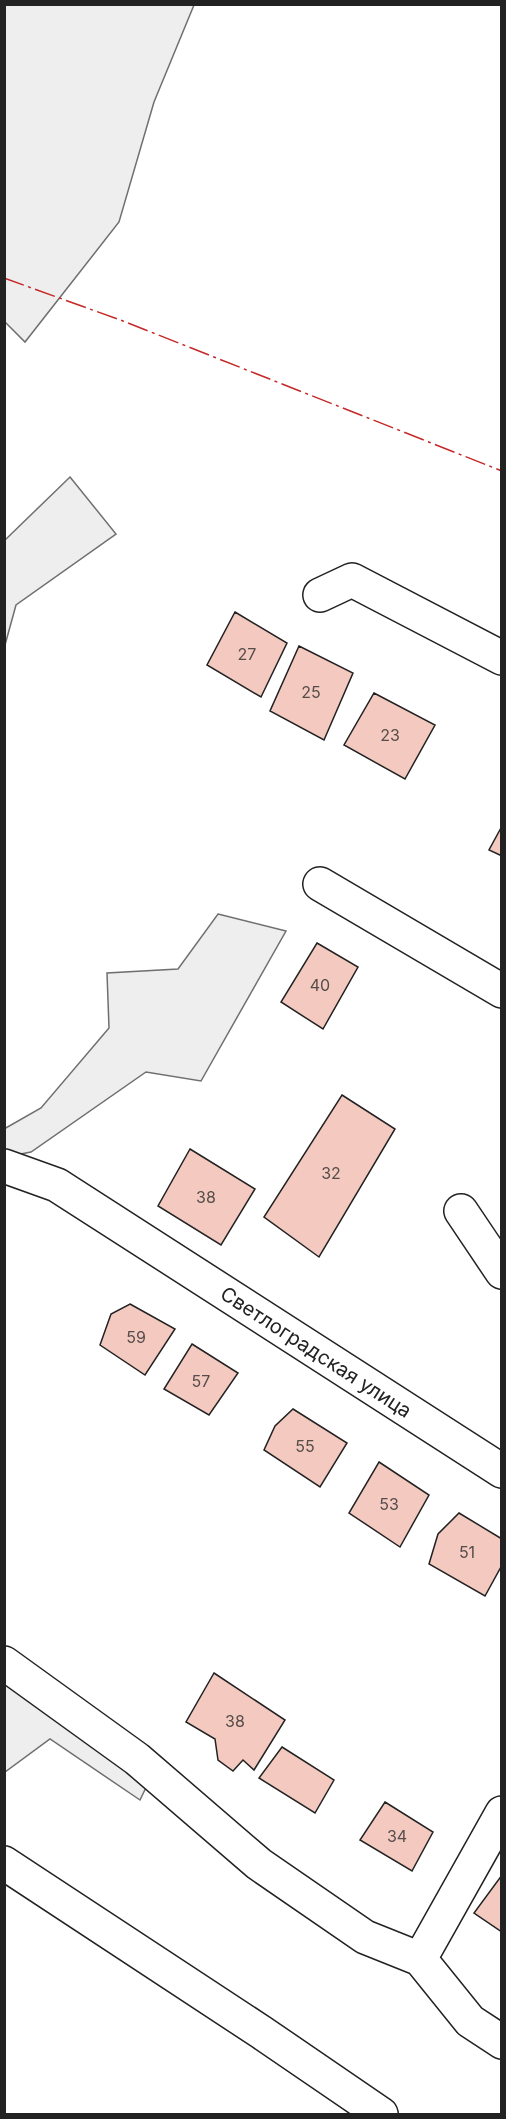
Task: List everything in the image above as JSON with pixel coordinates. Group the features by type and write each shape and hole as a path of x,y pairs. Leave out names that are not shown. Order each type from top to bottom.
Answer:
{"street":[{"path":"320,595 352,580 501,658"},
{"path":"320,884 501,991"},
{"name":"Светлоградская улица","path":"4,1166 57,1185 501,1471"},
{"path":"461,1211 501,1272"},
{"path":"4,1663 136,1759 259,1864 365,1937 420,1959 470,2021 501,2042"},
{"path":"420,1959 501,1813"},
{"path":"4,1863 261,2032 381,2115"}],"shaded area":[{"path":"4,5 194,5 154,102 119,222 25,342 5,322"},
{"path":"70,477 116,534 16,605 5,645 5,540"},
{"path":"218,914 286,931 201,1081 146,1072 31,1152 5,1157 4,1129 41,1108 109,1028 107,973 178,969"},
{"path":"4,1672 154,1771 140,1800 50,1739 5,1772"}],"building":[{"path":"235,612 287,643 261,697 207,665"},
{"path":"299,646 353,673 324,740 270,711"},
{"path":"374,693 435,725 405,779 344,745"},
{"path":"502,826 502,856 489,850"},
{"path":"317,943 358,967 323,1029 281,1002"},
{"path":"342,1095 395,1129 319,1257 264,1217"},
{"path":"190,1149 255,1189 221,1245 158,1206"},
{"path":"130,1304 175,1329 145,1375 100,1345 111,1314"},
{"path":"192,1344 238,1373 209,1415 164,1389"},
{"path":"293,1409 347,1443 320,1487 264,1450 275,1426"},
{"path":"379,1462 429,1495 400,1547 349,1513"},
{"path":"459,1513 502,1539 502,1565 485,1596 429,1564 438,1534"},
{"path":"214,1673 285,1720 254,1770 243,1760 233,1771 218,1760 215,1739 186,1722"},
{"path":"282,1747 334,1780 315,1813 259,1778"},
{"path":"385,1802 433,1832 412,1871 360,1840"},
{"path":"502,1875 502,1932 474,1913"}],"power":[{"path":"4,278 123,321 502,471"}]}
